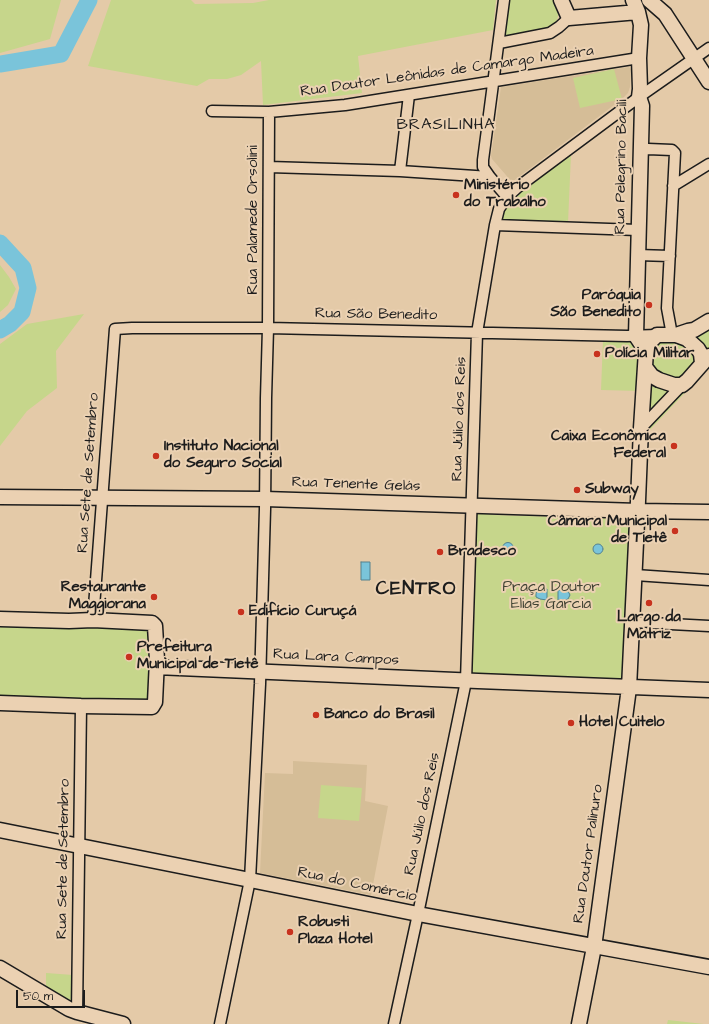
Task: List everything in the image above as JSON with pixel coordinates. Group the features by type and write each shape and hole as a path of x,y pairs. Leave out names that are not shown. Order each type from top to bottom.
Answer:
{"street":[{"path":"504,0 483,167 506,197 639,97 709,48"},
{"path":"561,0 568,18"},
{"path":"649,0 665,14 709,82"},
{"path":"499,43 550,33 568,18 636,6"},
{"name":"Rua Pelegrino Bacili","path":"636,6 641,25 639,97 642,106 636,336"},
{"name":"Rua Doutor Leônidas de Camargo Madeira","path":"212,111 270,112 345,105 639,58"},
{"path":"400,171 410,95"},
{"name":"Rua Palamede Orsolini","path":"220,1024 250,880 261,672 268,328 270,112"},
{"path":"640,153 648,149 672,150 675,156 667,308 674,335"},
{"path":"673,186 709,164"},
{"path":"269,167 400,171 490,177"},
{"name":"Rua Júlio dos Reis","path":"472,506 477,333 495,225 499,209 506,197"},
{"path":"495,225 638,230"},
{"path":"637,255 670,256"},
{"path":"629,688 646,351 648,344 657,336 674,335 694,330 709,321"},
{"name":"Rua São Benedito","path":"116,329 268,328 657,336"},
{"name":"Rua Sete de Setembro","path":"93,620 116,329"},
{"path":"641,428 687,381 705,360 698,349 687,339 674,335"},
{"path":"636,336 646,351"},
{"path":"645,367 652,376 659,380 674,385 682,385"},
{"name":"Rua Tenente Gelás","path":"0,497 265,499 472,506"},
{"path":"709,512 472,506 466,681 709,690"},
{"path":"635,575 709,580"},
{"path":"0,619 69,621 93,620 152,623 155,626 156,667 155,702 152,707 0,703"},
{"path":"632,622 709,626"},
{"name":"Rua Lara Campos","path":"156,667 466,681"},
{"name":"Rua Júlio dos Reis","path":"394,1024 466,681"},
{"name":"Rua Doutor Palinuro","path":"579,1024 594,947 629,688"},
{"name":"Rua Sete de Setembro","path":"77,1012 81,706"},
{"name":"Rua do Comércio","path":"0,830 418,914 709,967"},
{"path":"0,968 69,1009 123,1024"}],"shaded area":[{"path":"629,67 631,69 630,87 628,93 622,99 512,182 492,159 491,156 501,87"},
{"path":"293,761 367,765 365,801 388,806 371,895 260,873 265,773 293,774"}],"green space":[{"path":"0,0 61,0 50,39 0,53"},
{"path":"111,0 191,0 195,4 253,3 269,0 496,0 493,30 358,56 362,93 263,105 261,61 241,75 227,79 209,79 197,86 88,66"},
{"path":"509,0 557,0 559,12 557,20 548,28 510,36 506,35 505,31"},
{"path":"614,69 622,99 580,108 573,78"},
{"path":"571,154 568,223 502,220 504,211 520,193"},
{"path":"0,265 16,289 8,305 0,312"},
{"path":"84,314 56,351 57,388 27,411 0,446 0,344 27,324"},
{"path":"709,329 709,348 691,368 700,377 646,434 651,351 658,341 687,336 696,337"},
{"path":"603,340 633,341 641,352 640,391 601,390"},
{"name":"Praça Doutor Elias Garcia","path":"488,511 493,515 618,519 623,515 630,515 623,663 626,669 625,681 470,675 470,666 473,662 477,530 473,525 474,513"},
{"path":"0,621 152,625 151,705 0,702"},
{"path":"321,785 362,788 359,821 318,818"},
{"path":"46,973 73,975 73,1003 46,988"},
{"path":"668,1020 704,1024 667,1024"}],"water":[{"path":"508,542 512,544 514,548 512,552 508,554 504,552 502,548 504,544"},
{"path":"596,544 600,544 603,549 600,554 596,554 593,551 593,547"},
{"path":"361,562 370,562 370,580 361,580"},
{"path":"539,589 547,589 547,600 536,597 536,593"},
{"path":"558,590 568,591 570,595 568,599 558,600"}],"waterway":[{"path":"0,64 61,54 89,0"},
{"path":"0,243 23,268 28,288 22,312 10,324 0,330"}],"place":[{"name":"Ministério do Trabalho","path":"456,195"},
{"name":"Paróquia São Benedito","path":"649,305"},
{"name":"Polícia Militar","path":"597,354"},
{"name":"Caixa Econômica Federal","path":"674,446"},
{"name":"Instituto Nacional do Seguro Social","path":"156,456"},
{"name":"Subway","path":"577,490"},
{"name":"Câmara Municipal de Tietê","path":"675,531"},
{"name":"Bradesco","path":"440,552"},
{"name":"Restaurante Maggiorana","path":"154,597"},
{"name":"Largo da Matriz","path":"649,603"},
{"name":"Edifício Curuçá","path":"241,612"},
{"name":"Prefeitura Municipal de Tietê","path":"129,657"},
{"name":"Banco do Brasil","path":"316,715"},
{"name":"Hotel Cuitelo","path":"571,723"},
{"name":"Robusti Plaza Hotel","path":"290,932"}],"district":[{"name":"BRASILINHA","path":"446,126"},
{"name":"CENTRO","path":"416,590"}]}
